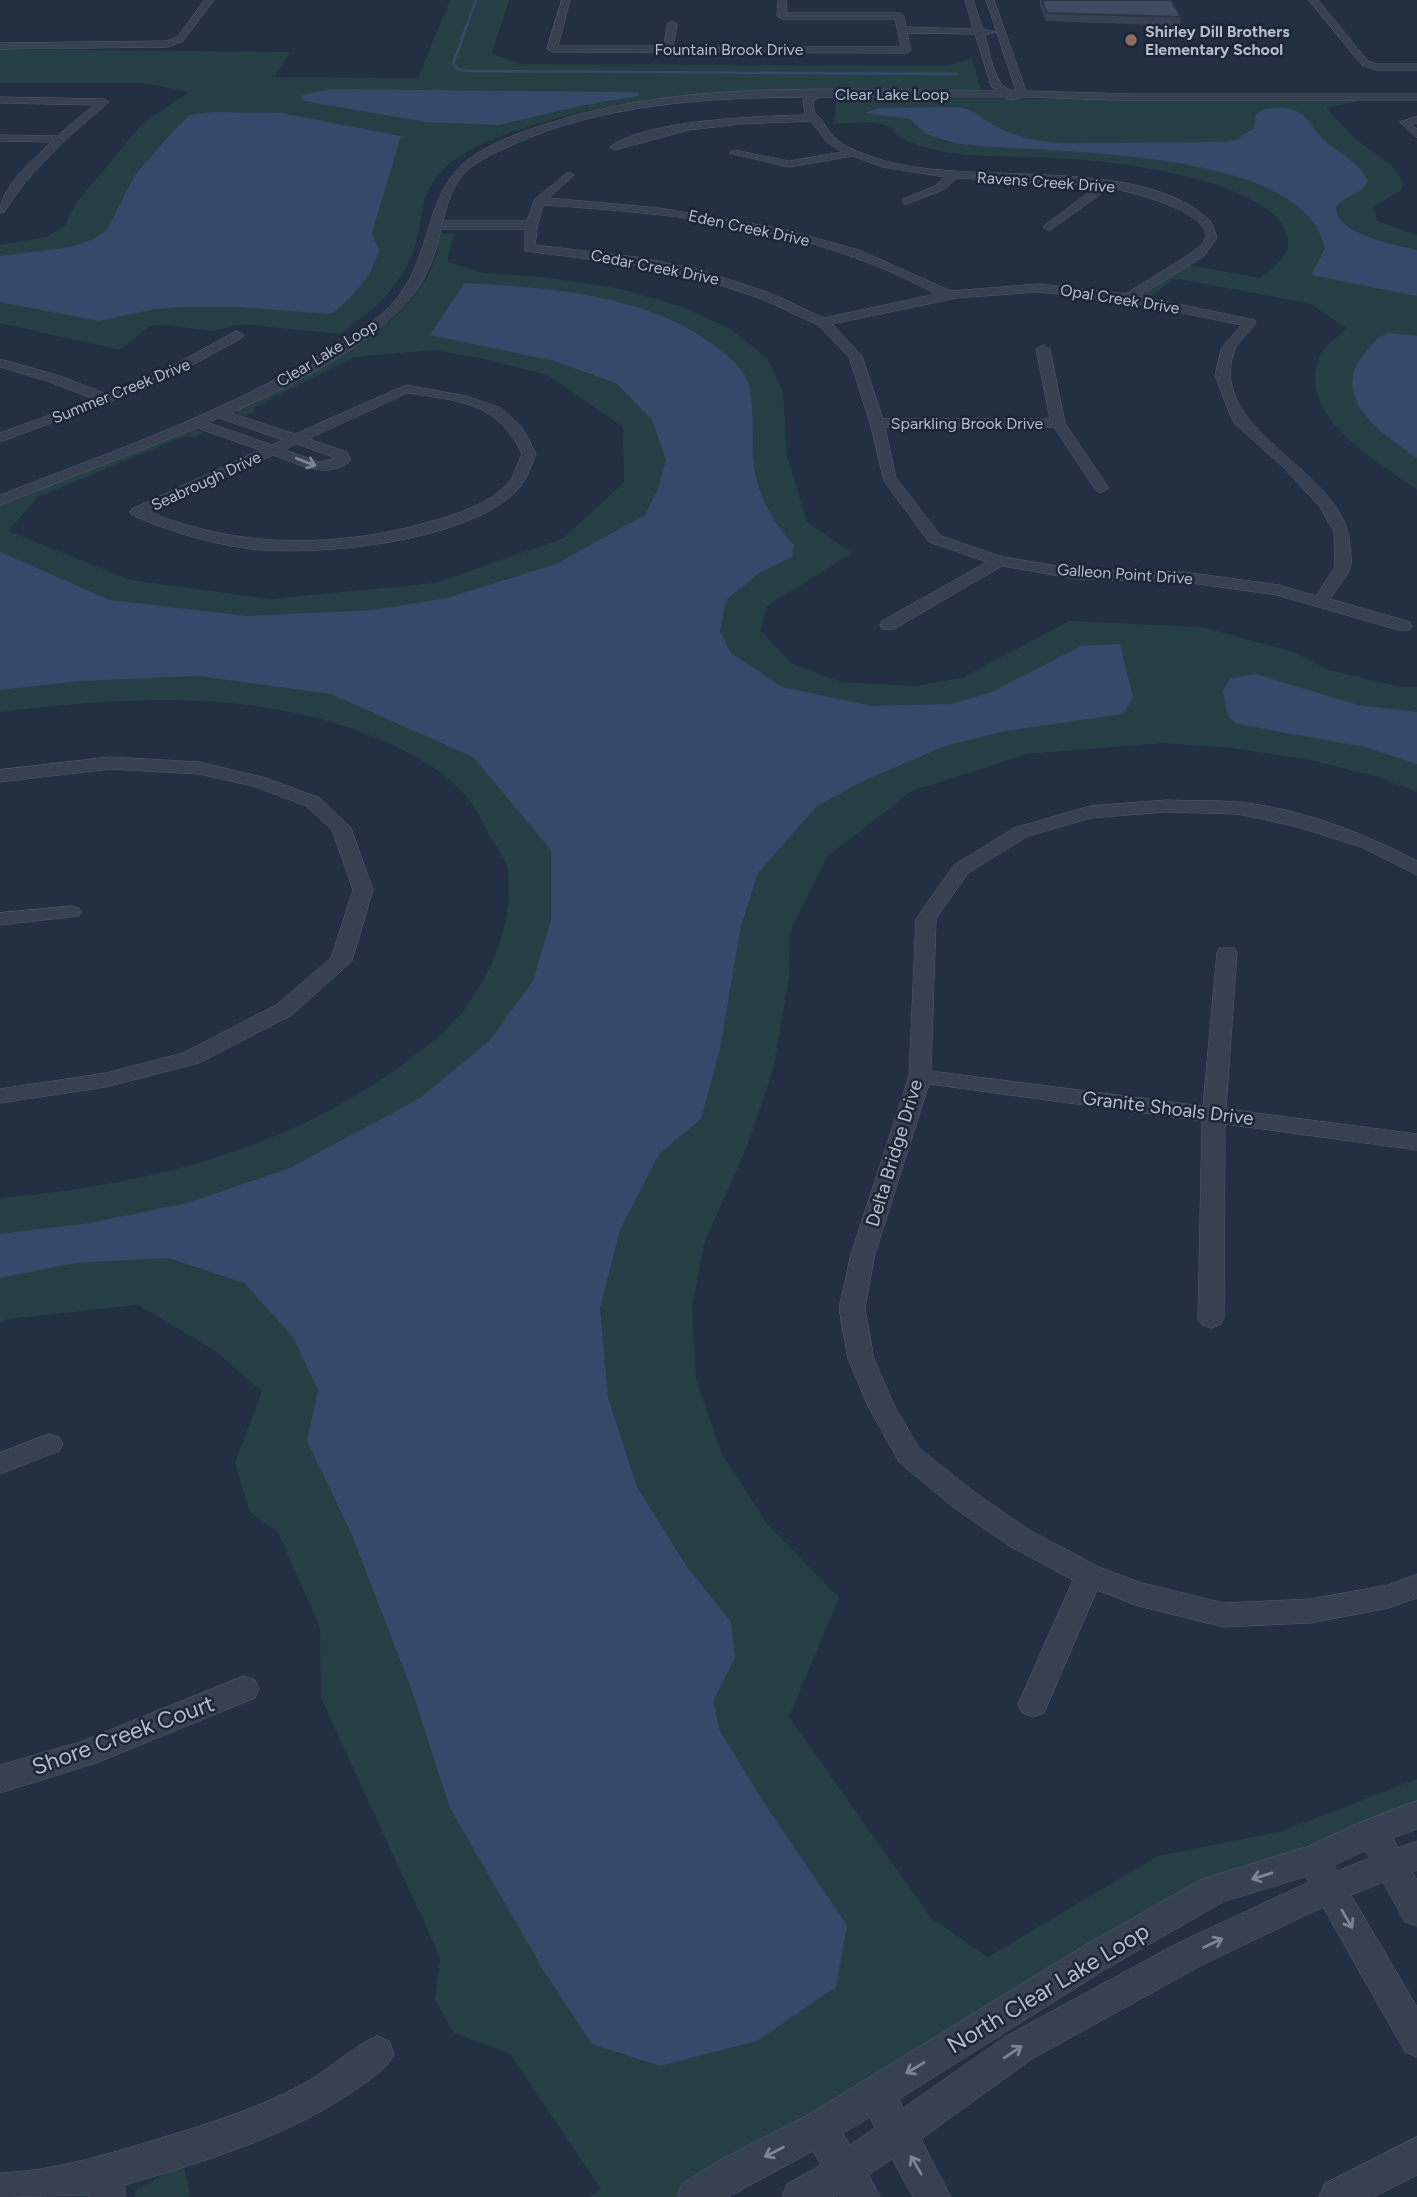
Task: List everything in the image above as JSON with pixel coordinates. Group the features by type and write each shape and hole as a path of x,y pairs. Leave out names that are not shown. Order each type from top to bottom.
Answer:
{"street":[{"path":"0,46 168,44 180,39 210,0"},
{"name":"Fountain Brook Drive","path":"566,0 552,49 906,50 904,33"},
{"path":"782,0 782,16 899,16 904,33 1001,33"},
{"path":"969,0 996,86 1012,95"},
{"path":"990,0 1001,33 1012,95"},
{"path":"1312,0 1365,63 1371,66 1417,67"},
{"path":"668,49 672,24"},
{"path":"814,95 808,100 809,113 817,118"},
{"name":"Clear Lake Loop","path":"0,500 218,413 298,374 370,330 389,313 418,278 450,181 463,167 482,154 550,126 653,104 814,95 1417,97"},
{"path":"0,100 104,102 17,179 0,210"},
{"path":"615,147 655,133 706,124 817,118"},
{"name":"Ravens Creek Drive","path":"817,118 826,137 852,153 882,163 953,176 1106,185 1171,201 1198,216 1209,230 1209,244 1200,253 1159,276 1128,298"},
{"path":"1412,120 1405,122 1417,135"},
{"path":"0,138 60,139"},
{"path":"734,153 789,164 852,153"},
{"path":"437,222 531,221 539,201 568,175"},
{"path":"908,201 939,188 953,176"},
{"path":"1049,227 1106,185"},
{"name":"Eden Creek Drive","path":"539,201 653,210 770,229 856,254 949,295"},
{"name":"Cedar Creek Drive","path":"531,221 529,247 636,261 693,272 766,296 823,322 855,356 877,424"},
{"name":"Opal Creek Drive","path":"823,322 949,295 1038,288 1128,298 1250,323 1228,349 1223,376 1238,419 1288,464 1325,504 1342,531 1343,567 1320,602"},
{"name":"Summer Creek Drive","path":"0,438 181,368 203,358 237,334"},
{"path":"1043,349 1058,423 1101,488"},
{"path":"0,363 52,378 104,398"},
{"path":"136,512 160,524 198,536 271,547 320,547 406,535 471,515 514,487 529,454 516,428 485,405 443,394 406,389"},
{"name":"Seabrough Drive","path":"136,512 406,389"},
{"name":"Seabrough Drive","path":"196,423 317,466 330,466 344,460 342,455 218,413"},
{"name":"Sparkling Brook Drive","path":"877,424 1058,423"},
{"name":"Galleon Point Drive","path":"877,424 889,478 935,539 1000,561 1076,574 1184,577 1279,590 1404,626"},
{"path":"888,625 1000,561"},
{"path":"0,776 110,763 199,768 259,782 313,802 341,828 363,890 341,961 284,1010 191,1058 106,1080 0,1096"},
{"name":"Delta Bridge Drive","path":"1417,869 1368,843 1303,822 1238,808 1166,806 1090,812 1021,832 961,869 926,919 920,1076 863,1254 852,1308 861,1359 881,1406 909,1455 963,1499 1021,1539 1089,1575 1138,1594 1224,1615 1310,1611 1389,1596 1417,1586"},
{"path":"0,919 72,912"},
{"path":"1211,1319 1214,1113 1227,952"},
{"name":"Granite Shoals Drive","path":"920,1076 1417,1142"},
{"path":"0,1464 49,1444"},
{"path":"1034,1704 1089,1575"},
{"name":"Shore Creek Court","path":"0,1779 85,1754 244,1689"},
{"name":"North Clear Lake Loop","path":"800,2197 853,2184 898,2134 1020,2047 1190,1954 1322,1874 1372,1832 1417,1815"},
{"path":"1372,1832 1404,1859 1417,1911"},
{"name":"North Clear Lake Loop","path":"695,2197 733,2173 819,2129 874,2092 1094,1958 1214,1890 1404,1859"},
{"path":"1322,1874 1417,2040"},
{"path":"17,2193 106,2185 315,2097 377,2053"},
{"path":"874,2092 933,2197"},
{"path":"819,2129 853,2184"},
{"path":"1337,2197 1417,2155"}],"green space":[{"path":"450,0 509,0 492,54 522,64 948,66 972,58 981,91 816,90 706,94 597,109 544,122 496,138 462,155 439,174 425,198 415,248 403,273 379,302 340,334 242,324 212,331 165,325 150,326 120,350 0,323 0,245 47,237 65,225 76,203 142,124 189,92 143,83 0,83 0,49 290,52 275,77 418,78"},
{"path":"1356,99 1358,101 1326,108 1355,139 1390,164 1403,181 1402,190 1373,207 1378,221 1417,235 1417,490 1360,449 1342,432 1327,414 1317,394 1315,373 1323,350 1346,328 1311,304 1174,278 1147,300 1143,298 1141,294 1190,265 1260,278 1283,257 1288,244 1284,228 1268,210 1243,195 1178,174 1077,159 951,153 913,143 887,126 879,124 832,124 836,101"},
{"path":"441,233 454,234 447,262 483,273 542,277 617,288 680,306 731,329 768,359 783,393 787,455 807,522 852,553 767,606 761,631 792,664 841,682 916,686 964,677 1069,621 1202,627 1296,653 1326,669 1400,687 1417,687 1417,792 1378,777 1305,759 1231,748 1163,743 1027,754 912,791 828,856 790,932 789,977 773,1070 747,1146 704,1244 692,1307 696,1379 721,1452 767,1524 839,1598 789,1717 931,1918 988,1957 1158,1856 1282,1831 1417,1779 1417,1803 1304,1847 1154,1912 675,2197 590,2197 601,2189 510,2054 454,2033 435,2000 440,1957 321,1698 320,1628 278,1532 250,1513 235,1463 262,1391 211,1348 138,1305 8,1319 0,1323 0,1198 106,1184 159,1173 261,1142 310,1120 357,1095 436,1038 466,1007 494,959 508,904 509,885 504,859 467,797 436,769 399,748 328,721 282,710 236,704 142,700 0,712 0,504 188,429 205,431 195,437 183,437 38,497 8,531 130,580 270,599 435,583 564,538 624,482 623,427 549,376 489,360 435,350 354,357 255,407 254,412 244,417 237,413 238,406 291,382 349,350 376,332 400,311 420,289 436,257"},
{"path":"184,2164 190,2197 134,2197 137,2189"}],"water":[{"path":"329,89 632,92 638,93 638,96 498,125 425,122 304,101 300,96"},
{"path":"957,107 972,111 1000,129 1017,135 1063,143 1226,142 1236,140 1254,128 1256,114 1260,111 1276,108 1293,110 1302,114 1324,140 1354,163 1368,181 1362,189 1336,207 1338,216 1345,224 1368,237 1417,250 1417,296 1315,276 1312,273 1325,249 1307,215 1270,189 1220,172 1162,161 1102,154 954,143 926,134 910,119 865,113 879,108"},
{"path":"213,112 281,113 401,136 372,233 379,251 370,273 336,311 328,314 238,307 181,307 155,309 99,321 0,302 0,256 71,247 93,239 107,230 135,175 174,130 190,115"},
{"path":"464,283 566,292 633,306 665,317 695,333 723,352 740,368 747,380 751,398 754,468 760,492 778,526 794,545 792,557 762,571 726,600 720,632 731,653 782,687 872,706 951,704 992,692 1081,646 1120,644 1133,698 1123,714 1005,731 945,746 863,781 817,806 758,873 741,926 720,1049 701,1119 659,1154 620,1230 600,1308 608,1398 637,1487 687,1567 731,1622 735,1658 713,1701 720,1731 764,1803 847,1925 836,1987 757,2041 660,2066 592,2044 542,1968 450,1808 411,1688 351,1533 307,1441 318,1390 293,1337 244,1283 168,1258 75,1263 0,1278 0,1234 90,1223 191,1202 292,1167 420,1098 489,1041 533,981 551,920 551,850 473,757 331,694 198,676 80,681 0,690 0,552 110,600 247,616 373,610 447,598 556,564 645,515 657,491 666,460 652,420 616,383 554,361 430,335"},
{"path":"1389,333 1417,336 1417,458 1389,438 1364,413 1352,385 1355,369 1365,353 1378,338"},
{"path":"1255,674 1358,705 1417,712 1417,764 1365,747 1237,724 1228,716 1223,691 1229,679"}],"building":[{"path":"1042,0 1171,0 1181,17 1047,13"}],"waterway":[{"path":"476,0 453,64 458,69 467,71 957,74"}],"place":[{"name":"Shirley Dill Brothers Elementary School","path":"1131,40"}]}
